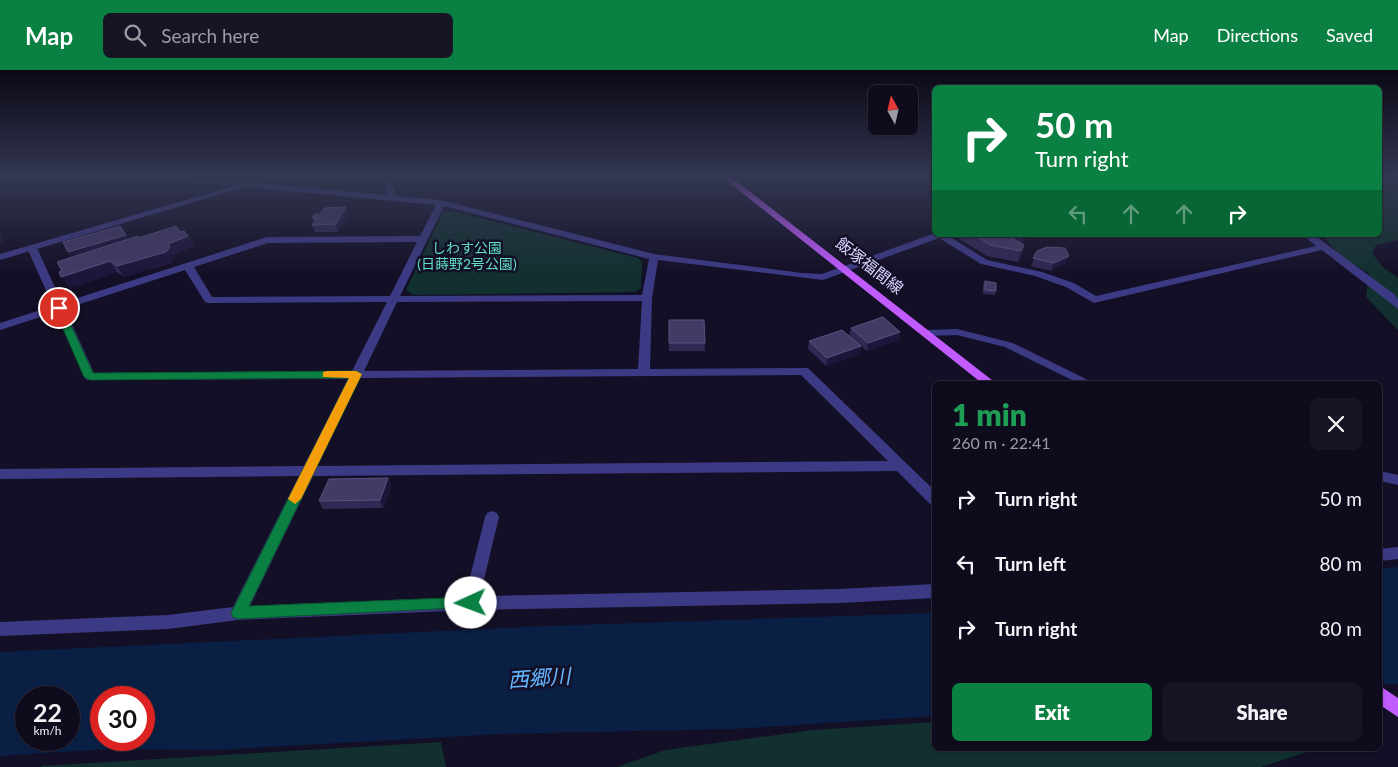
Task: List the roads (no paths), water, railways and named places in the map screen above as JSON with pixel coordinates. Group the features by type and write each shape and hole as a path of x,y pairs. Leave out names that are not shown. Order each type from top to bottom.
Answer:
{"main road":[{"name":"飯塚福間線","path":"767,209 988,381"},
{"path":"1382,696 1398,709"}],"street":[{"path":"0,257 164,209"},
{"path":"238,613 437,209"},
{"path":"462,209 654,257 802,276 823,277 934,237"},
{"path":"943,237 984,262 1038,274 1070,285 1094,300 1322,247"},
{"path":"1310,237 1390,296 1398,306"},
{"path":"0,327 267,240 423,239"},
{"path":"32,248 90,377 804,372 932,497"},
{"path":"644,372 647,298 654,257"},
{"path":"188,266 209,300 647,298"},
{"path":"927,333 957,332 1010,345 1084,381"},
{"path":"0,474 901,466"},
{"path":"1382,476 1398,480"},
{"path":"471,603 492,517"},
{"path":"1382,555 1398,553"},
{"path":"0,629 168,622 238,613 471,603 839,596 932,591"}],"water":[{"path":"1398,567 1398,684 1382,684 1382,569"},
{"name":"西郷川","path":"932,613 932,716 733,729 501,734 215,750 155,749 155,686 90,686 90,750 80,751 80,686 15,686 15,751 79,751 0,756 0,652 545,626"}],"park label":[{"name":"しわす公園 (日蒔野2号公園)","path":"467,256"}]}
